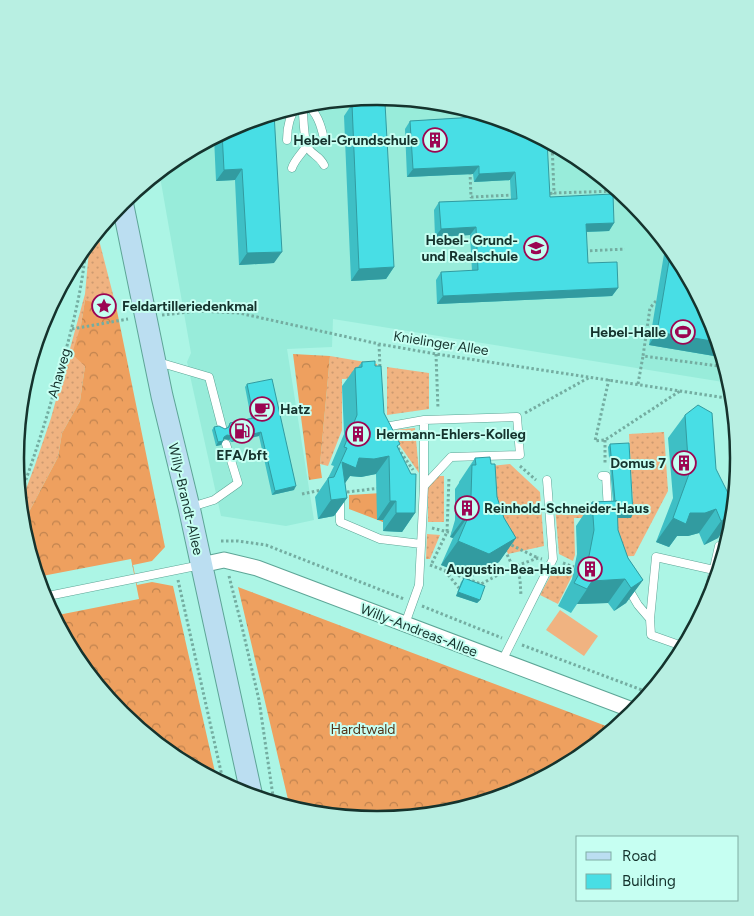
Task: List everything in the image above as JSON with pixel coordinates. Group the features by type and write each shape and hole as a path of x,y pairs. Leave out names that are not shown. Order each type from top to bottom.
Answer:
{"main road":[{"name":"Willy-Brandt-Allee","path":"124,211 155,361 250,787"}],"street":[{"name":"Willy-Andreas-Allee","path":"201,565 224,560 258,568 627,708"}],"lane":[{"path":"314,111 324,139"},
{"path":"292,168 306,145 304,113"},
{"path":"287,140 288,124 291,116"},
{"path":"306,145 310,151 320,158 324,165"},
{"path":"155,361 185,368 209,377 222,427"},
{"path":"385,427 424,420 517,417 520,455 451,457 424,486"},
{"path":"405,624 419,585 424,486 424,420"},
{"path":"189,507 214,500 238,483 226,444"},
{"path":"604,476 608,519"},
{"path":"502,661 553,559 546,480"},
{"path":"340,493 340,522 380,539 421,544"},
{"path":"677,644 651,635 650,619 656,557 713,570"},
{"path":"52,595 201,565"},
{"path":"625,583 638,606 650,619"}],"path":[{"path":"552,151 554,194"},
{"path":"470,170 471,197 517,195"},
{"path":"536,194 609,191"},
{"path":"582,251 625,249"},
{"name":"Ahaweg","path":"25,482 44,427 72,329 80,293 84,261"},
{"path":"638,384 650,308 656,301"},
{"name":"Knielinger Allee","path":"72,329 146,316 199,311 238,313 379,344 436,354 725,398"},
{"path":"436,354 438,419"},
{"path":"643,356 718,366"},
{"path":"517,417 590,377"},
{"path":"609,380 594,442 605,440 681,391"},
{"path":"604,476 605,440"},
{"path":"509,455 547,490"},
{"path":"448,461 449,500 447,532 431,565 481,584 538,558"},
{"path":"302,494 325,490 340,493 382,488"},
{"path":"723,494 728,494"},
{"path":"422,525 452,533"},
{"path":"221,541 238,541 266,545 512,642 643,691"},
{"path":"520,602 520,579 502,542 538,558 553,559"},
{"path":"224,560 242,627 258,700 273,796"},
{"path":"176,570 222,775"},
{"path":"445,570 459,588"}],"shaded area":[{"path":"377,105 400,106 446,112 491,123 554,152 610,192 643,225 683,281 712,344 721,382 333,319 332,347 287,349 314,520 286,526 221,516 187,362 191,353 160,179 200,152 263,123 331,108"},
{"path":"99,240 116,306 110,314 95,316 92,303 85,300 81,325 85,366 80,401 62,433 58,457 29,513 26,490 51,418 85,294 89,254"},
{"path":"330,356 377,364 381,419 370,378 342,379 342,430 328,466 320,464"},
{"path":"387,367 429,373 429,409 387,415"},
{"path":"415,428 419,473 394,437 394,430"},
{"path":"664,432 668,491 634,556 607,557 603,518 574,518 575,555 573,561 559,554 555,506 633,503 629,434"},
{"path":"510,464 540,492 544,546 508,554 496,524 491,466"},
{"path":"436,476 444,476 444,522 428,522 428,488"},
{"path":"427,534 440,535 430,559 426,559"},
{"path":"560,568 573,574 558,604 540,595 553,571"},
{"path":"560,610 598,636 584,656 546,630"}],"green space":[{"path":"85,300 92,302 95,316 110,314 116,306 165,547 152,561 133,565 137,585 152,582 173,586 215,772 181,752 144,724 127,708 111,691 83,654 60,615 139,599 131,559 44,576 42,572 29,513 58,457 62,433 80,401 85,366 72,354 81,325"},
{"path":"293,354 330,356 320,464 322,478 309,480"},
{"path":"382,493 383,522 349,509 349,495"},
{"name":"Hardtwald","path":"238,587 607,726 573,752 533,775 491,793 468,799 423,808 377,811 331,808 288,799"}],"building":[{"path":"385,105 394,267 359,269 352,106"},
{"path":"469,117 491,123 547,149 550,197 612,194 614,223 586,224 588,263 617,262 618,288 443,296 441,272 478,270 476,227 441,229 439,202 517,199 515,172 479,174 479,166 413,169 410,121"},
{"path":"274,120 282,252 247,253 242,169 224,170 222,140"},
{"path":"669,260 694,302 711,341 657,332"},
{"path":"375,361 375,366 381,366 384,413 400,444 397,446 411,474 416,474 415,513 396,513 396,501 390,501 389,456 374,459 359,458 356,468 342,462 347,498 331,500 328,478 334,477 347,448 344,447 357,415 355,368 362,367 362,362"},
{"path":"272,379 296,486 275,491 261,432 234,439 232,436 227,435 223,441 218,442 214,427 219,426 225,429 229,427 230,423 254,418 247,384"},
{"path":"698,405 712,413 716,469 728,493 724,519 721,521 716,509 705,513 690,513 686,524 673,518 689,474 685,415"},
{"path":"629,443 633,514 617,515 610,444"},
{"path":"490,457 491,464 495,464 497,497 504,518 516,538 489,554 458,541 469,515 467,514 471,496 472,465 476,465 475,458"},
{"path":"617,501 618,530 628,558 643,580 631,588 625,579 592,581 587,589 574,583 589,556 594,530 592,502"},
{"path":"464,578 485,586 480,600 458,592"}],"place":[{"name":"Hebel-Grundschule","path":"435,140"},
{"name":"Hebel- Grund- und Realschule","path":"536,248"},
{"name":"Feldartilleriedenkmal","path":"104,306"},
{"name":"Hebel-Halle","path":"683,332"},
{"name":"Hatz","path":"262,409"},
{"name":"EFA/bft","path":"242,431"},
{"name":"Hermann-Ehlers-Kolleg","path":"358,434"},
{"name":"Domus 7","path":"684,463"},
{"name":"Reinhold-Schneider-Haus","path":"467,508"},
{"name":"Augustin-Bea-Haus","path":"590,569"}]}
